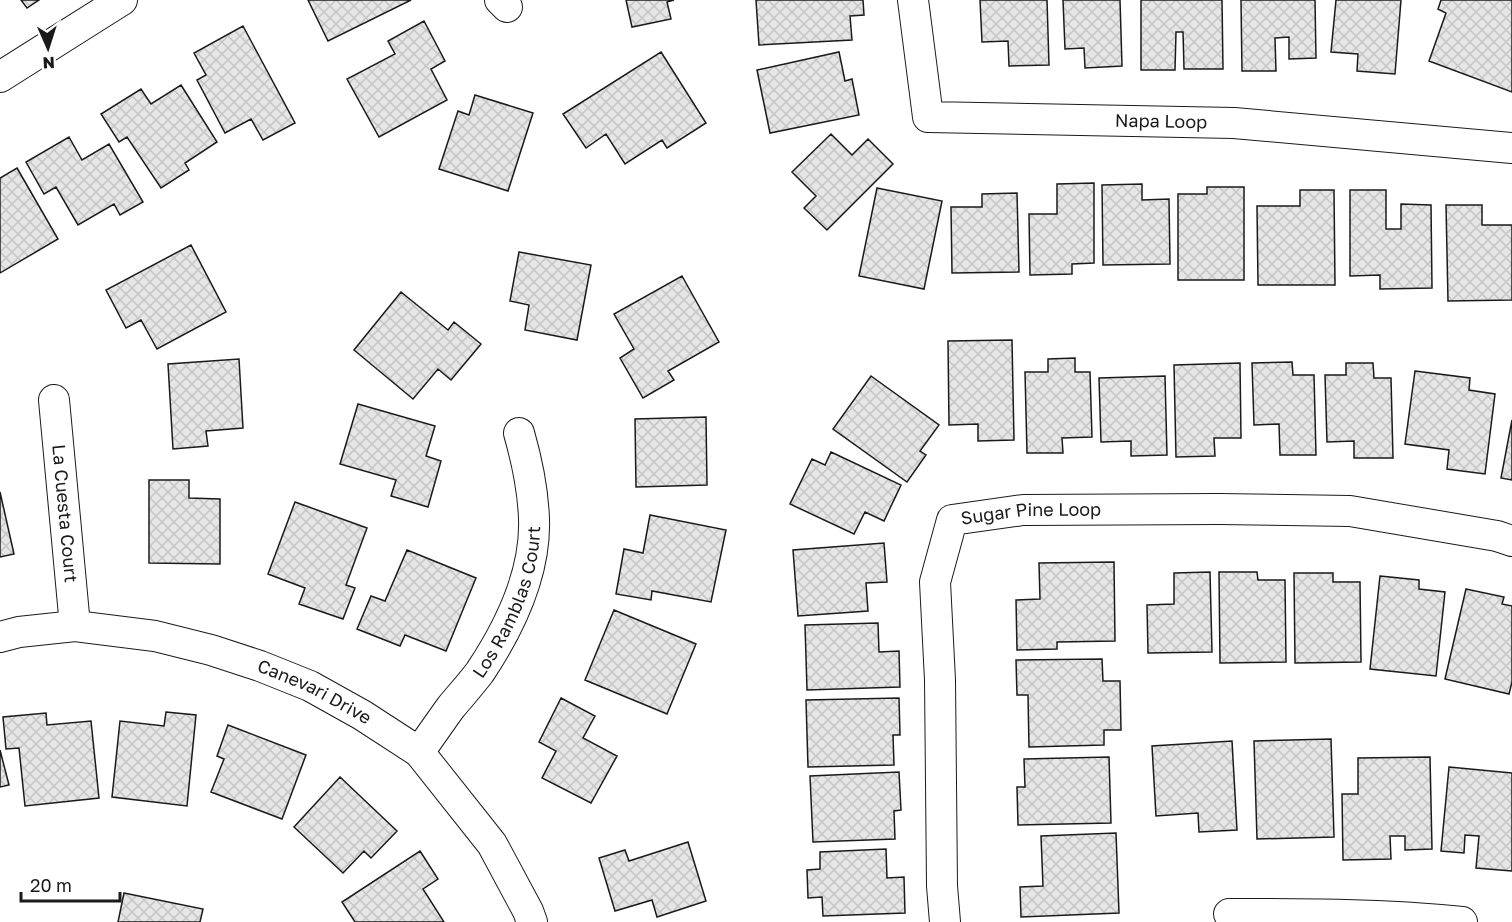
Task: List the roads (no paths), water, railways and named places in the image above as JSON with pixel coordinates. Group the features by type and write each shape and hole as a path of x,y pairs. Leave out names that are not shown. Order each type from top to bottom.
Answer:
{"street":[{"path":"0,77 122,0"},
{"name":"Napa Loop","path":"912,0 928,117 1234,123 1512,148"},
{"name":"La Cuesta Court","path":"54,400 75,626"},
{"name":"Los Ramblas Court","path":"419,752 479,673 502,637 521,595 531,558 534,520 530,473 519,433"},
{"name":"Sugar Pine Loop","path":"945,922 942,886 940,680 935,582 952,520 1023,510 1350,511 1497,536 1512,541"},
{"name":"Canevari Drive","path":"0,637 19,632 75,626 155,636 212,650 310,686 362,715 419,752 492,844 532,922"},
{"path":"1229,914 1365,915 1462,922"}]}
